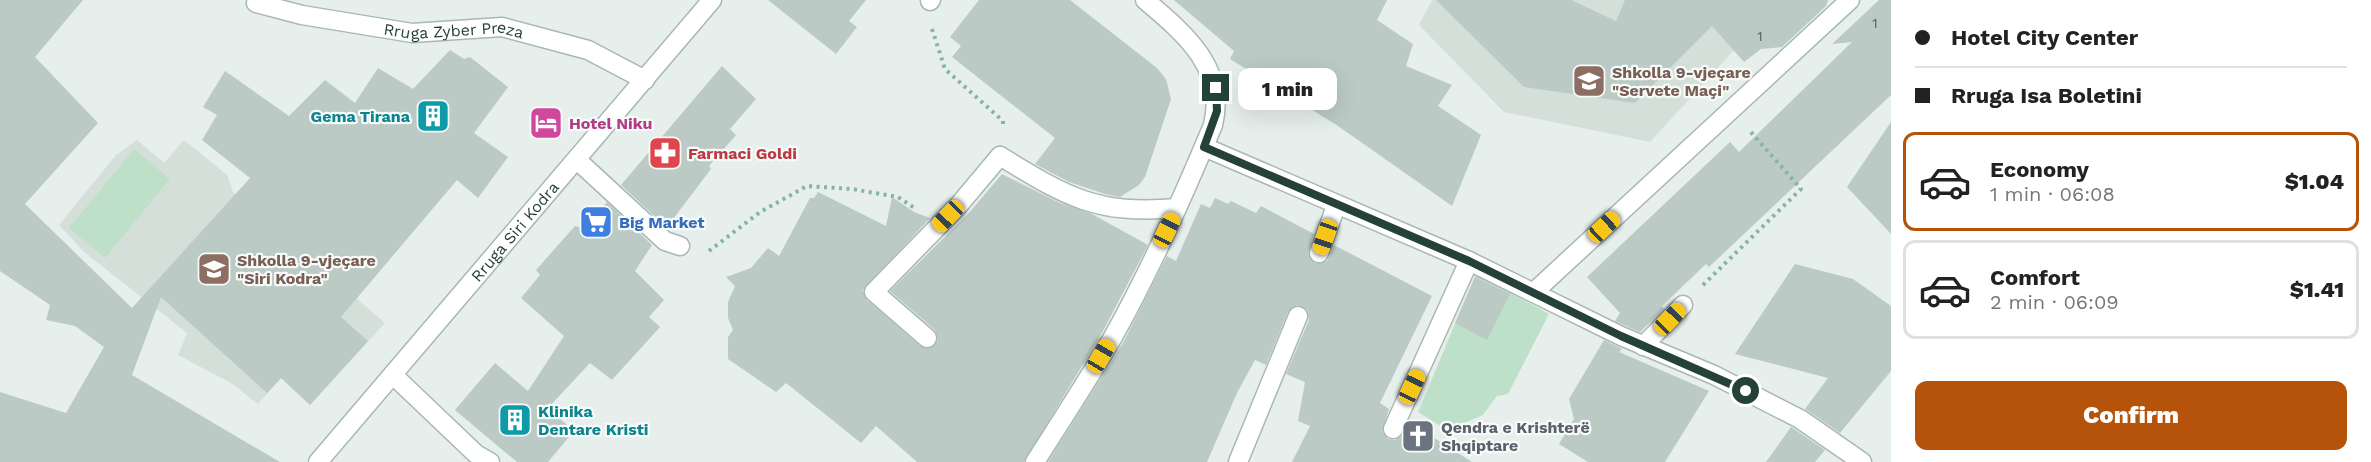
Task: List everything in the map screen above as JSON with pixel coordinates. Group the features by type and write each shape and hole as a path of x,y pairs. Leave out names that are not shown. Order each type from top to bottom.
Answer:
{"street":[{"name":"Rruga Siri Kodra","path":"318,462 712,0"},
{"path":"1035,462 1113,336 1177,208 1217,111 1216,88 1208,65 1188,38 1145,0"},
{"path":"1534,292 1850,0"},
{"name":"Rruga Zyber Preza","path":"256,3 302,15 412,33 502,27 588,50 645,80"},
{"path":"1204,147 1336,206 1469,261 1644,346 1714,375 1781,409 1862,462"},
{"path":"927,338 874,292 936,229 1000,156 1058,192 1078,201 1100,207 1132,211 1177,208"},
{"path":"577,160 665,241 680,246"},
{"path":"1319,253 1336,206"},
{"path":"1393,429 1469,261"},
{"path":"1644,346 1683,305"},
{"path":"1238,462 1298,316"},
{"path":"393,375 476,454 490,462"}],"path":[{"path":"931,0 933,36 945,69 1004,121 1000,156"},
{"path":"1683,305 1801,189 1731,111"},
{"path":"680,246 710,251 760,212 807,186 852,189 898,197 914,207 936,229"}],"shaded area":[{"name":"Shkolla 9-vjeçare \"Servete Maçi\"","path":"1432,0 1748,0 1734,50 1650,142 1504,112 1419,25"},
{"name":"Shkolla 9-vjeçare \"Siri Kodra\"","path":"137,140 164,163 184,140 227,175 233,192 385,323 310,405 281,378 258,404 231,383 178,355 187,333 84,252 59,225 116,155"}],"green space":[{"path":"134,149 170,179 105,258 69,228"},
{"path":"1476,274 1549,314 1508,394 1497,396 1483,415 1447,430 1418,412"}],"building":[{"path":"0,0 83,0 35,57 98,123 25,204 132,308 250,178 202,140 217,115 203,107 225,71 289,116 325,80 355,103 378,68 413,89 450,50 464,59 470,57 508,87 474,133 508,157 478,198 457,180 341,317 368,341 310,405 281,378 267,393 161,297 132,375 280,462 0,462 0,392 66,413 104,347 75,326 46,320 50,305 0,271"},
{"path":"768,0 866,0 849,21 857,27 836,54"},
{"path":"979,0 1070,0 1157,68 1166,79 1171,99 1145,177 1139,185 1120,197 1105,194 1069,182 1035,164 1055,138 952,57 961,46 950,37"},
{"path":"1174,0 1387,0 1377,20 1413,44 1406,66 1452,85 1438,106 1481,135 1452,206 1338,126 1230,59 1234,51"},
{"name":"Shkolla 9-vjeçare \"Servete Maçi\"","path":"1436,0 1571,0 1616,21 1625,0 1828,0 1826,6 1782,47 1761,49 1744,62 1712,26 1635,103 1524,87"},
{"path":"1879,0 1891,0 1891,95 1709,267 1706,264 1662,306 1664,309 1640,332 1615,321 1620,313 1587,277 1730,142 1739,152 1852,42 1832,44"},
{"path":"722,66 756,99 730,129 736,135 709,166 711,169 673,219 670,219 665,226 621,185"},
{"path":"1891,122 1891,234 1847,187"},
{"path":"1002,174 1060,203 1092,214 1148,245 1103,331 1024,462 917,462 876,426 861,443 786,383 776,392 728,359 728,337 733,330 728,318 728,302 735,286 726,277 751,268 768,248 779,256 810,198 814,198 818,192 886,226 892,197 914,212 930,218 863,290 867,300 920,346 931,348 938,340 935,330 890,291 968,214"},
{"path":"1215,198 1228,204 1231,201 1256,213 1261,206 1314,234 1308,254 1315,263 1327,261 1334,245 1432,296 1380,403 1389,409 1382,431 1388,439 1395,440 1403,434 1409,422 1472,462 1292,462 1310,426 1298,421 1305,382 1286,374 1309,320 1307,310 1297,305 1288,312 1266,365 1255,360 1237,393 1207,462 1048,462 1123,343 1167,256 1176,261 1201,204 1210,208"},
{"path":"607,202 652,245 635,271 664,300 649,317 660,327 612,380 590,363 548,408 574,431 548,462 517,462 455,410 495,363 528,391 564,336 521,298 540,275 536,270 575,226 582,228 599,206 602,208"},
{"path":"1795,264 1853,279 1891,306 1891,371 1840,433 1805,409 1828,378 1735,354"},
{"path":"1475,277 1510,294 1487,340 1455,323"},
{"path":"1604,340 1622,349 1619,352 1709,391 1665,462 1588,462 1559,444 1574,419 1569,399"},
{"path":"1791,427 1825,450 1815,462 1766,462"}],"place":[{"name":"Shkolla 9-vjeçare \"Servete Maçi\"","path":"1589,81"},
{"name":"Gema Tirana","path":"433,116"},
{"name":"Hotel Niku","path":"546,123"},
{"name":"Farmaci Goldi","path":"665,153"},
{"name":"Big Market","path":"596,222"},
{"name":"Shkolla 9-vjeçare \"Siri Kodra\"","path":"214,269"},
{"name":"Klinika Dentare Kristi","path":"515,420"},
{"name":"Qendra e Krishterë Shqiptare","path":"1418,436"}],"route":[{"path":"1216,88 1217,111 1204,147 1336,206 1469,261 1621,336 1746,391"}]}
